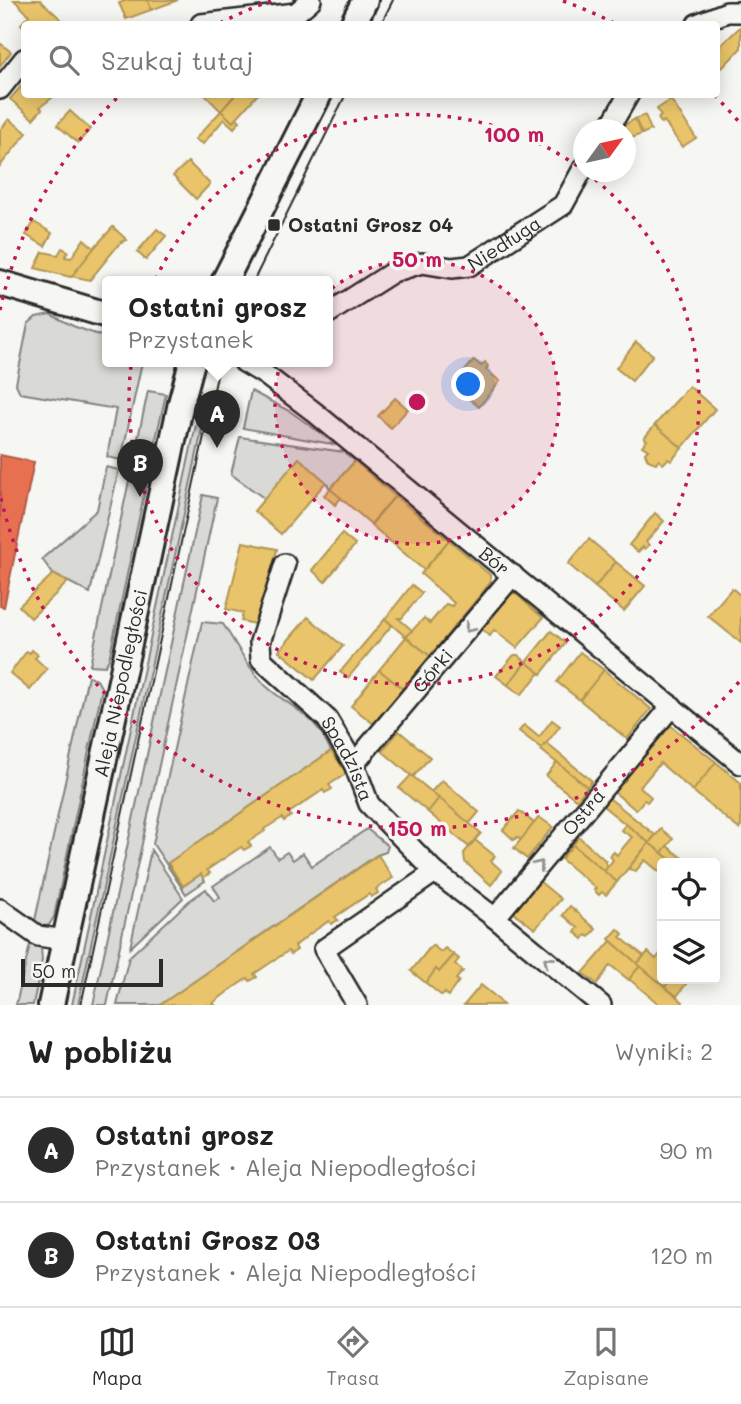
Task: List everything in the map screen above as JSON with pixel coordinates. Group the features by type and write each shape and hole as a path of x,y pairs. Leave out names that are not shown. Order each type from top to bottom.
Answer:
{"street":[{"path":"227,21 296,13 311,0"},
{"path":"354,21 365,0"},
{"path":"704,21 727,12 741,12"},
{"path":"0,89 21,63"},
{"path":"226,276 316,98"},
{"path":"614,119 627,98"},
{"name":"Niedługa","path":"333,310 393,272 422,263 452,268 469,267 563,205 575,182"},
{"path":"0,283 102,314"},
{"name":"Aleja Niepodległości","path":"51,1005 191,367"},
{"name":"Bór","path":"268,368 741,764"},
{"name":"Spadzista","path":"285,564 260,642 261,659 327,719 354,764 369,804 435,872 601,1005"},
{"name":"Górki","path":"354,764 513,575"},
{"name":"Ostra","path":"495,918 672,706"},
{"path":"357,1005 324,949 435,872"},
{"path":"0,909 38,936 65,940"}],"shaded area":[{"path":"50,314 102,336 102,367 141,367 121,460 107,457 116,409 20,393 16,384 28,324 36,317"},
{"path":"148,391 166,394 109,659 105,666 90,665"},
{"path":"251,391 291,412 337,445 243,428"},
{"path":"201,401 208,402 78,1005 72,1005"},
{"path":"240,437 344,452 355,461 330,489 326,482 299,459 265,499 231,474"},
{"path":"106,467 119,470 90,593 53,574 42,559 97,510"},
{"path":"203,495 217,498 107,1005 93,1005"},
{"path":"202,622 223,624 260,679 311,721 331,751 168,863 183,886 201,874 205,881 186,894 153,844"},
{"path":"88,676 97,680 102,689 54,917 49,925 40,928 34,925"},
{"path":"367,829 388,846 386,852 377,855 160,1005 117,1005 129,957 189,901 206,889 214,901 220,897 213,886 270,847 278,858 287,852 293,860 303,853 312,866"},
{"path":"151,850 183,898 130,948"},
{"path":"31,940 41,948 42,960 33,1005 16,1005"}],"building: Mieszkania":[{"path":"14,0 40,0 63,21 24,21 29,15"},
{"path":"148,0 151,10 126,19 119,3"},
{"path":"148,0 178,0 151,10"},
{"path":"741,26 741,48 722,68 720,46"},
{"path":"0,43 11,52 0,66"},
{"path":"21,86 21,98 52,98 40,107 42,109 33,119 10,99"},
{"path":"208,98 232,98 221,111"},
{"path":"232,98 254,98 233,122 221,111"},
{"path":"671,100 696,138 682,147 664,121 661,123 658,118 661,116 657,109"},
{"path":"70,111 90,129 78,143 57,125"},
{"path":"221,111 233,122 237,118 240,121 234,128 224,119 203,144 195,139"},
{"path":"645,115 651,130 642,134 635,119"},
{"path":"9,119 27,133 0,166 0,130"},
{"path":"636,121 642,134 636,136"},
{"path":"188,162 210,184 196,199 173,176"},
{"path":"34,222 52,233 45,246 26,235"},
{"path":"113,227 127,240 119,244 90,280 71,276 82,261"},
{"path":"157,229 166,236 146,260 137,252"},
{"path":"84,239 94,248 71,277 35,268 43,252 58,255 62,248 68,251 65,257 71,258"},
{"path":"636,342 653,355 632,381 616,368"},
{"path":"474,360 481,366 485,362 488,366 486,370 500,381 479,407 453,385"},
{"path":"689,386 715,409 682,448 655,425"},
{"path":"395,398 408,409 391,428 378,416"},
{"path":"655,425 682,448 671,461 668,459 663,464 658,460 656,463 648,460 645,453 648,450 642,446 647,440 644,438"},
{"path":"299,458 326,482 281,534 254,511"},
{"path":"355,461 395,496 371,524 330,489"},
{"path":"330,489 341,498 335,505 324,495"},
{"path":"395,496 449,540 424,570 371,525"},
{"path":"655,513 664,521 646,542 649,545 638,552 629,545"},
{"path":"342,534 355,545 325,582 312,570"},
{"path":"589,539 616,562 595,587 568,564"},
{"path":"449,540 490,575 491,582 430,656 406,637 424,618 430,623 446,604 452,606 454,603 421,574"},
{"path":"243,542 277,549 259,625 241,621 243,613 226,609"},
{"path":"616,562 645,586 624,611 595,587"},
{"path":"53,574 68,582 31,618 19,606"},
{"path":"412,585 422,593 402,618 398,618 412,630 406,637 385,619"},
{"path":"732,588 741,596 741,643 708,616"},
{"path":"515,593 543,618 517,648 494,630 490,636 482,629 487,622 485,621 508,594"},
{"path":"308,617 343,646 314,680 279,651"},
{"path":"385,619 392,625 348,678 340,672"},
{"path":"551,631 566,643 541,674 526,662"},
{"path":"406,637 430,656 403,689 379,670"},
{"path":"32,650 38,655 35,658 47,669 30,690 10,673 27,651 30,653"},
{"path":"580,652 604,670 580,700 557,682"},
{"path":"514,655 526,662 508,685 496,676"},
{"path":"526,662 540,673 521,695 508,685"},
{"path":"379,670 403,689 374,724 351,706"},
{"path":"604,670 651,709 627,739 580,700"},
{"path":"552,720 560,726 542,749 519,731 524,725 539,737"},
{"path":"670,725 716,762 693,791 660,763 640,787 651,797 647,802 644,800 636,810 614,792"},
{"path":"399,731 430,757 413,777 382,751"},
{"path":"546,743 592,781 587,787 541,750"},
{"path":"331,751 347,773 329,785 332,789 325,793 323,790 289,813 291,816 284,821 282,818 264,829 265,831 248,842 251,846 244,850 241,847 207,870 210,873 203,878 201,874 183,886 168,863"},
{"path":"557,762 587,787 577,800 546,776"},
{"path":"716,762 741,783 739,829 693,791"},
{"path":"411,775 439,798 428,812 399,788"},
{"path":"442,780 479,812 469,824 431,792"},
{"path":"439,798 481,833 469,847 428,812"},
{"path":"609,798 655,835 649,843 603,806"},
{"path":"519,811 534,823 521,840 517,837 514,840 503,830"},
{"path":"539,817 553,827 527,859 514,848"},
{"path":"626,824 649,843 617,882 604,871 613,860 610,856 614,852 617,855 632,837 621,830"},
{"path":"661,829 673,839 662,853 649,843"},
{"path":"579,837 606,861 608,866 604,871 573,845"},
{"path":"475,840 495,856 491,861 502,871 491,885 465,862 464,853"},
{"path":"649,843 668,858 657,858 657,870 645,860 636,871 628,869"},
{"path":"573,845 617,882 606,895 602,892 599,895 594,890 596,888 561,859"},
{"path":"667,846 683,858 668,858 662,853"},
{"path":"378,855 393,878 376,889 378,893 371,897 369,894 335,917 338,920 331,924 329,921 311,933 295,946 297,950 291,954 288,951 254,974 257,977 250,981 248,978 230,990 213,1003 215,1005 160,1005"},
{"path":"539,881 561,899 535,929 513,912"},
{"path":"570,906 596,929 589,937 586,935 583,939 575,932 578,928 563,915"},
{"path":"618,929 623,934 620,937 644,956 637,964 609,939"},
{"path":"611,941 640,966 629,980 610,965 597,984 583,973"},
{"path":"432,945 441,952 445,948 454,955 439,972 436,969 426,983 411,971"},
{"path":"648,952 657,958 657,980 637,964"},
{"path":"454,955 459,959 455,964 463,971 448,996 445,993 442,996 426,983 436,969 439,972"},
{"path":"640,966 657,980 657,984 662,984 683,1002 680,1005 660,1005 629,979"},
{"path":"667,984 686,984 677,996 665,987"},
{"path":"481,985 497,998 503,1005 464,1005"}],"building: Handel":[{"path":"0,455 34,462 4,607 0,606"}],"tram line":[{"path":"382,21 393,0"},
{"path":"256,276 344,98"},
{"path":"81,1005 219,367"}],"place":[{"name":"Ostatni Grosz 04","path":"274,225"},
{"name":"Ostatni grosz","path":"217,448"},
{"name":"Ostatni Grosz 03","path":"140,497"}]}
